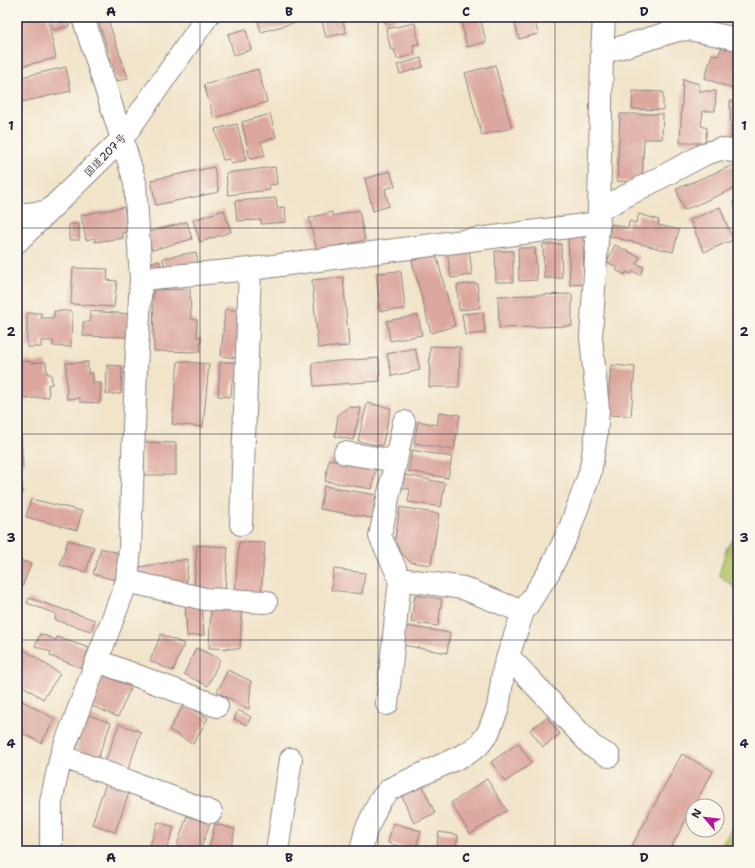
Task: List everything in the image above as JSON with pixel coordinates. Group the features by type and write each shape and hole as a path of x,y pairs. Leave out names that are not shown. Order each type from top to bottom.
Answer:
{"main road":[{"path":"51,851 51,802 61,756 71,726 98,661 126,581 130,548 136,368 141,279 135,182 83,17"},
{"name":"国道207号","path":"17,242 122,139 207,17"},
{"path":"361,851 366,830 380,800 390,789 468,753 479,745 488,733 498,708 504,668 523,612 549,572 566,538 590,473 596,436 598,409 591,337 599,217 604,17"},
{"path":"602,53 678,30 689,29 738,39"},
{"path":"141,279 250,269 599,217 705,154 720,150 738,152"},
{"path":"17,215 46,212"},
{"path":"241,524 250,269"},
{"path":"387,704 400,579 380,536 404,422"},
{"path":"345,453 396,461"},
{"path":"400,579 463,588 523,612"},
{"path":"126,581 205,599 266,602"},
{"path":"508,656 592,746 609,756"},
{"path":"98,661 217,706"},
{"path":"61,756 211,812"},
{"path":"277,851 291,759"}],"green space":[{"path":"738,534 738,590 719,575 727,547"},
{"path":"738,817 738,851 718,851"}],"building":[{"path":"17,17 47,17 56,58 22,66 19,51 17,51"},
{"path":"67,17 69,26 53,30 51,21"},
{"path":"97,17 107,17 128,78 118,81"},
{"path":"257,17 315,17 261,32"},
{"path":"321,17 342,17 346,33 326,37"},
{"path":"384,17 395,17 396,19 385,23"},
{"path":"460,17 480,17 486,42 467,47"},
{"path":"513,17 534,17 538,34 519,39"},
{"path":"415,23 419,44 413,45 415,54 397,59 394,49 391,50 386,29"},
{"path":"246,29 251,50 234,55 228,34"},
{"path":"723,45 738,48 738,91 705,78 712,54 718,56"},
{"path":"421,58 423,67 400,74 397,65"},
{"path":"495,65 512,128 482,135 465,73"},
{"path":"66,67 71,91 17,103 17,78"},
{"path":"258,69 267,102 214,118 204,85"},
{"path":"683,79 699,84 699,91 716,91 715,111 703,111 701,126 707,128 705,143 680,143"},
{"path":"633,91 663,92 663,110 632,109"},
{"path":"730,101 738,101 738,138 731,139"},
{"path":"270,114 276,137 261,142 265,156 250,159 242,122"},
{"path":"620,114 663,114 662,139 644,139 642,182 617,181"},
{"path":"237,124 246,160 231,164 230,159 223,160 215,129"},
{"path":"17,160 20,172 17,173"},
{"path":"736,164 738,168 738,187 684,210 676,189"},
{"path":"214,167 219,192 156,205 151,180"},
{"path":"275,167 277,184 269,185 270,190 228,195 226,173"},
{"path":"390,171 395,186 385,189 389,206 373,211 365,179"},
{"path":"276,198 277,208 285,207 286,222 261,224 261,220 237,221 235,201"},
{"path":"738,199 738,213 733,201"},
{"path":"124,207 128,231 122,233 123,238 95,242 94,238 86,240 81,215"},
{"path":"720,207 733,240 704,252 690,220"},
{"path":"224,210 231,232 200,242 193,220"},
{"path":"359,210 365,240 317,250 309,218 332,212 333,216"},
{"path":"639,214 659,220 658,225 679,230 673,252 609,236 612,224 628,228 629,221 636,223"},
{"path":"187,222 192,239 152,250 147,232"},
{"path":"69,224 79,224 79,240 69,240"},
{"path":"568,235 583,235 584,284 570,285"},
{"path":"543,244 561,244 562,278 544,278"},
{"path":"615,245 640,257 636,264 644,267 640,275 633,271 631,274 626,272 625,275 616,270 618,268 607,262"},
{"path":"469,248 472,275 451,278 447,251"},
{"path":"518,248 535,248 537,280 519,281"},
{"path":"495,251 513,251 513,282 496,282"},
{"path":"196,252 198,264 165,270 163,258"},
{"path":"436,254 455,326 431,333 412,261"},
{"path":"159,261 161,269 147,272 146,264"},
{"path":"73,268 108,269 107,280 117,281 114,307 71,304"},
{"path":"401,271 405,309 380,311 376,273"},
{"path":"343,277 349,346 318,348 312,280"},
{"path":"477,283 480,308 459,310 457,285"},
{"path":"190,289 191,319 197,320 197,337 201,337 200,352 154,351 153,290"},
{"path":"572,294 572,326 499,328 498,296"},
{"path":"225,309 241,311 236,358 221,356"},
{"path":"54,311 72,311 71,347 53,346 53,341 41,341 41,347 27,347 27,313 41,313 41,318 54,318"},
{"path":"90,311 128,314 126,337 83,336 83,322 90,322"},
{"path":"483,312 485,333 465,335 462,314"},
{"path":"418,315 422,335 390,341 387,321"},
{"path":"430,346 460,347 459,387 429,387"},
{"path":"415,348 420,370 392,376 387,354"},
{"path":"379,358 380,381 314,386 312,363"},
{"path":"30,361 30,363 46,362 47,374 51,374 52,384 48,385 49,397 23,399 18,362"},
{"path":"178,361 209,364 203,427 172,424"},
{"path":"88,362 88,374 93,373 93,383 101,383 100,403 80,402 80,398 67,399 66,363"},
{"path":"220,362 239,362 238,381 232,381 231,397 218,396"},
{"path":"107,365 122,366 121,394 106,394"},
{"path":"611,365 635,367 631,416 607,415"},
{"path":"367,403 391,408 382,446 358,441"},
{"path":"349,407 361,408 353,440 335,436 338,415"},
{"path":"439,412 460,415 454,450 414,443 418,421 437,425"},
{"path":"17,435 21,435 23,468 17,469"},
{"path":"144,442 176,443 176,475 144,475"},
{"path":"412,450 452,457 448,478 408,471"},
{"path":"329,459 376,467 372,489 325,481"},
{"path":"17,474 21,474 23,493 17,493"},
{"path":"405,475 445,483 441,507 408,502 410,489 402,488"},
{"path":"324,486 376,495 372,518 320,509"},
{"path":"31,499 82,511 77,530 26,517"},
{"path":"400,507 439,514 431,565 410,562 394,545"},
{"path":"68,540 94,547 86,572 60,565"},
{"path":"239,542 265,543 261,594 235,593"},
{"path":"197,545 228,547 225,590 194,588"},
{"path":"101,548 122,554 115,580 93,574"},
{"path":"17,559 31,564 21,590 17,589"},
{"path":"188,559 186,588 138,579 140,567"},
{"path":"334,569 365,573 362,594 331,590"},
{"path":"415,595 442,599 438,626 411,622"},
{"path":"29,598 95,620 91,631 55,620 56,614 27,603"},
{"path":"202,602 204,635 187,636 185,603"},
{"path":"211,606 242,607 240,649 209,648"},
{"path":"406,626 450,633 447,653 402,645"},
{"path":"40,634 56,640 57,637 89,648 82,668 50,656 51,652 35,646"},
{"path":"161,634 184,644 173,671 150,661"},
{"path":"22,648 60,674 43,699 17,682 17,655"},
{"path":"196,648 220,659 208,686 184,674"},
{"path":"228,670 251,681 249,709 217,692"},
{"path":"103,675 131,687 118,717 90,705"},
{"path":"17,698 55,719 41,743 17,730"},
{"path":"184,705 208,718 193,744 169,730"},
{"path":"238,710 251,717 247,725 234,719"},
{"path":"88,715 111,723 98,758 76,750"},
{"path":"547,717 560,734 543,747 530,730"},
{"path":"119,724 141,732 128,770 105,762"},
{"path":"518,743 532,763 505,782 491,762"},
{"path":"682,754 713,771 698,798 685,798 685,822 669,851 629,851"},
{"path":"487,779 507,811 470,834 451,803"},
{"path":"106,783 130,790 115,832 92,824"},
{"path":"422,785 435,813 414,823 401,795"},
{"path":"187,816 210,823 200,851 177,845"},
{"path":"158,822 174,827 166,851 158,851 149,848"},
{"path":"393,823 421,831 415,851 388,843"},
{"path":"215,824 235,829 230,851 208,851"},
{"path":"439,832 458,835 455,851 436,851"}]}
